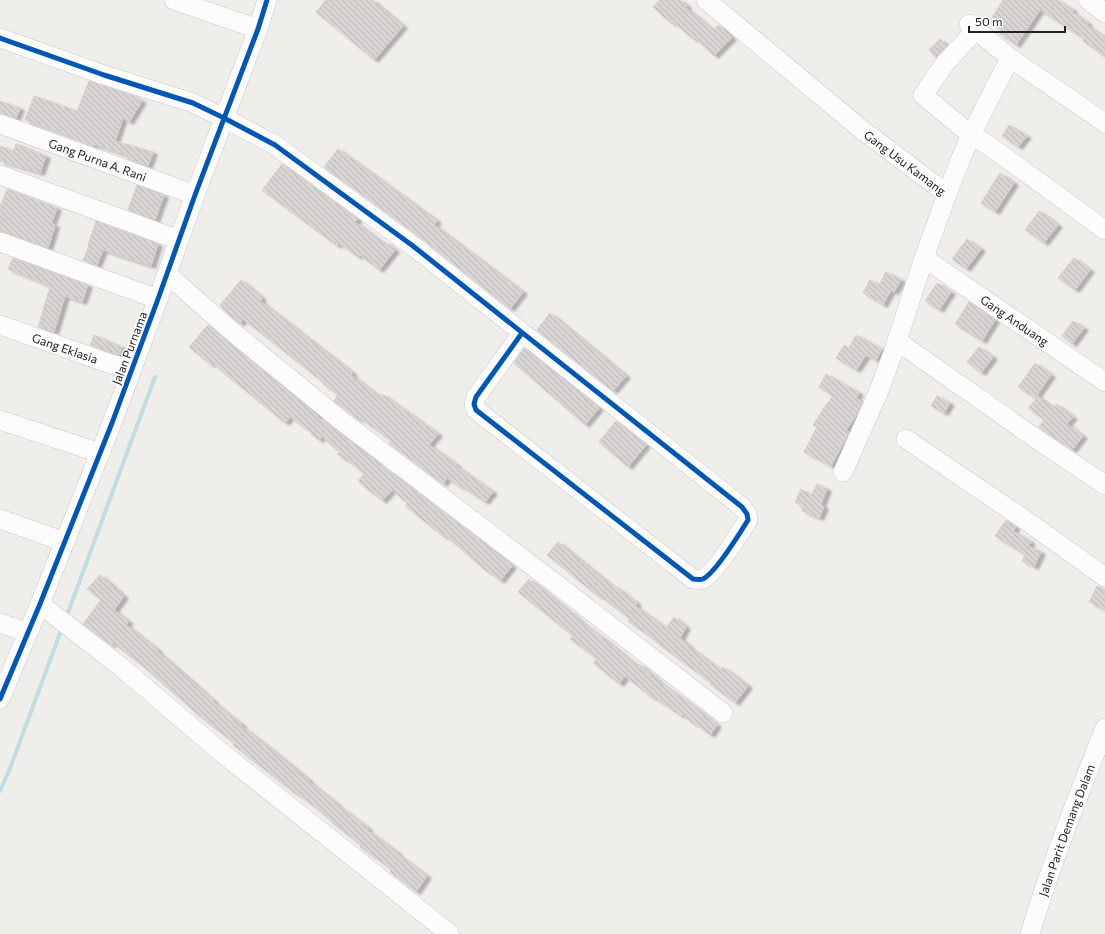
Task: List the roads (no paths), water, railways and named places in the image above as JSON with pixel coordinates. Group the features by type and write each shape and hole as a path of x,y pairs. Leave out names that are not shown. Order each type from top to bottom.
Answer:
{"street":[{"path":"174,0 258,29"},
{"name":"Jalan Purnama","path":"0,699 41,604 100,453 258,29 267,0"},
{"name":"Gang Usu Kamang","path":"706,0 861,128 947,194 971,135 1010,58"},
{"path":"1088,0 1105,13"},
{"path":"1105,123 1010,58 973,27 923,94 971,135 988,145 1105,230"},
{"path":"0,38 104,75 193,103 224,118 275,145 413,246 742,507 747,514 748,520 732,546 710,574 702,579 693,579 476,410 474,404 476,397 522,333"},
{"name":"Gang Purna A. Rani","path":"0,124 195,195"},
{"path":"0,175 179,240"},
{"path":"843,472 878,393 947,194"},
{"path":"0,242 158,299"},
{"name":"Gang Anduang","path":"924,258 1105,382"},
{"path":"167,274 228,328 344,422 723,713"},
{"name":"Gang Eklasia","path":"0,325 112,364 131,369"},
{"path":"897,341 1105,485"},
{"path":"0,420 100,453"},
{"path":"906,438 1105,576"},
{"path":"0,519 65,542"},
{"path":"41,604 121,667 222,753 450,934"},
{"path":"0,623 28,633"},
{"name":"Jalan Parit Demang Dalam","path":"1030,934 1056,854 1105,728"}],"waterway":[{"path":"66,618 155,377"},
{"path":"0,791 9,771 62,628"}]}
